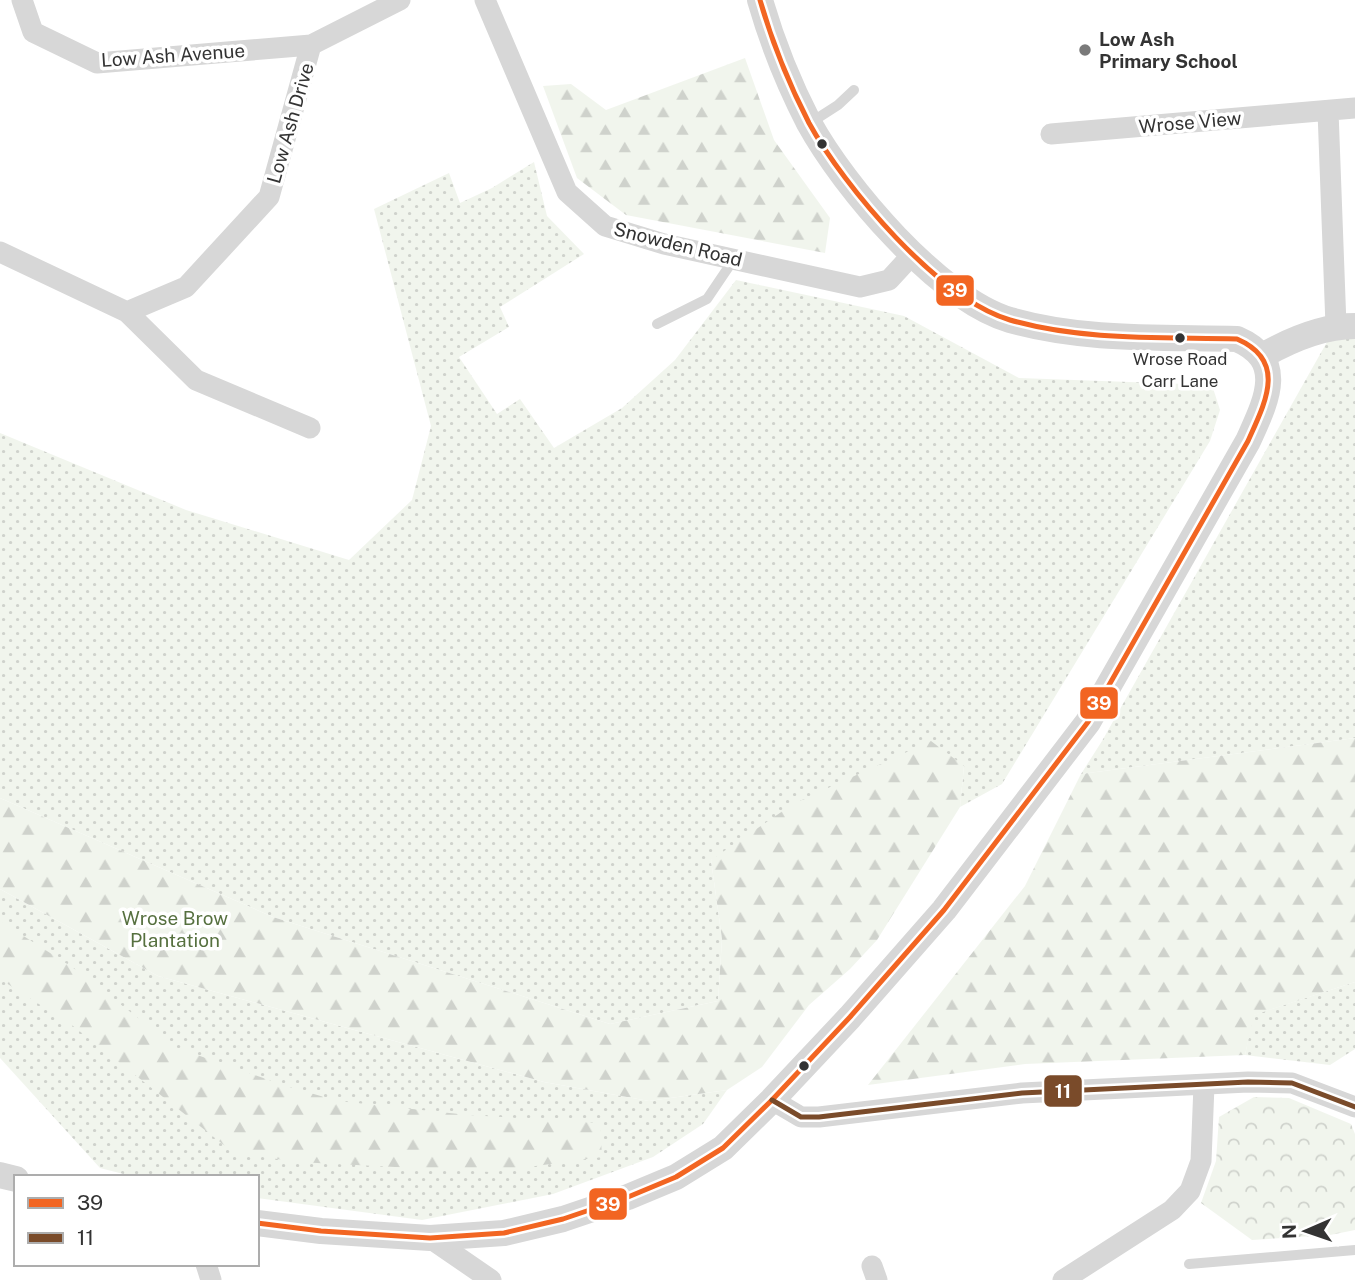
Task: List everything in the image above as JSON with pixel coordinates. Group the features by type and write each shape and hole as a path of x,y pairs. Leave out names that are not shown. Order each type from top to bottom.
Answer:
{"street":[{"name":"Low Ash Avenue","path":"22,0 33,32 97,63 311,45"},
{"name":"Low Ash Drive","path":"127,312 186,287 269,197 311,45 400,0"},
{"name":"Snowden Road","path":"485,0 568,192 605,226 664,244 860,287 889,280 912,255"},
{"path":"259,1223 321,1231 430,1238 504,1233 563,1219 628,1197 676,1177 723,1148 850,1017 944,909 1087,722 1248,441 1266,398 1268,375 1262,356 1252,345 1237,339 1120,336 1048,329 1007,319 961,297 912,255 843,177 810,123 770,36 760,0"},
{"name":"Wrose View","path":"1051,134 1355,108"},
{"path":"1262,356 1282,344 1345,326 1328,110"},
{"path":"0,252 127,312 196,380 310,428"},
{"path":"772,1100 801,1117 819,1117 1023,1093 1248,1082 1292,1083 1355,1107"},
{"path":"1063,1280 1172,1210 1190,1191 1201,1161 1204,1085"},
{"path":"430,1238 491,1280"}],"lane":[{"path":"810,123 838,105 854,90"},
{"path":"657,324 707,299 734,259"},
{"path":"1189,1264 1355,1251"}],"green space":[{"path":"745,58 774,140 830,218 825,253 626,215 577,178 543,86 571,84 606,110"},
{"path":"534,162 547,216 584,254 500,307 509,327 459,357 497,414 520,399 554,448 622,408 675,360 736,280 904,316 1019,378 1212,385 1220,410 1210,441 1002,784 960,807 964,766 711,860 722,939 718,1001 610,1024 273,917 0,798 0,433 186,510 349,560 412,500 431,426 374,209 449,173 460,203 492,188"},
{"path":"1336,326 1355,329 1355,738 1081,774 1102,741"},
{"path":"1355,738 1355,982 1254,1015 1245,1055 1025,1064 868,1085 1025,886 1081,774"},
{"name":"Wrose Brow Plantation","path":"931,741 964,766 960,807 877,940 850,969 809,1005 762,1067 727,1090 649,1101 544,1082 158,976 0,889 0,798 273,917 610,1024 718,1001 722,939 711,860 793,804"},
{"path":"0,889 158,976 544,1082 649,1101 727,1090 703,1124 653,1157 553,1194 422,1220 259,1198 259,1175 127,1175 100,1168 0,1058"},
{"path":"0,921 72,967 177,1048 338,1101 468,1115 600,1123 602,1157 492,1172 298,1162 234,1153 73,1026 0,979"},
{"path":"1355,982 1355,1049 1330,1065 1245,1055 1253,1015"},
{"path":"1254,1097 1289,1098 1351,1124 1355,1134 1355,1230 1330,1235 1252,1240 1201,1203 1216,1161 1219,1117"}],"transit line":[{"name":"39","path":"259,1223 321,1231 430,1238 504,1233 563,1219 628,1197 676,1177 723,1148 850,1017 944,910 1088,722 1248,441 1261,412 1268,384 1267,371 1263,359 1253,348 1237,339 1123,337 1038,327 1010,320 982,308 924,265 869,208 825,149 809,123 788,78 760,0"},
{"name":"11","path":"772,1100 801,1117 819,1117 1022,1093 1248,1082 1292,1083 1355,1107"}],"place":[{"name":"Low Ash Primary School","path":"1085,50"},
{"name":"Wrose Road Carr Lane","path":"1180,338"}]}
